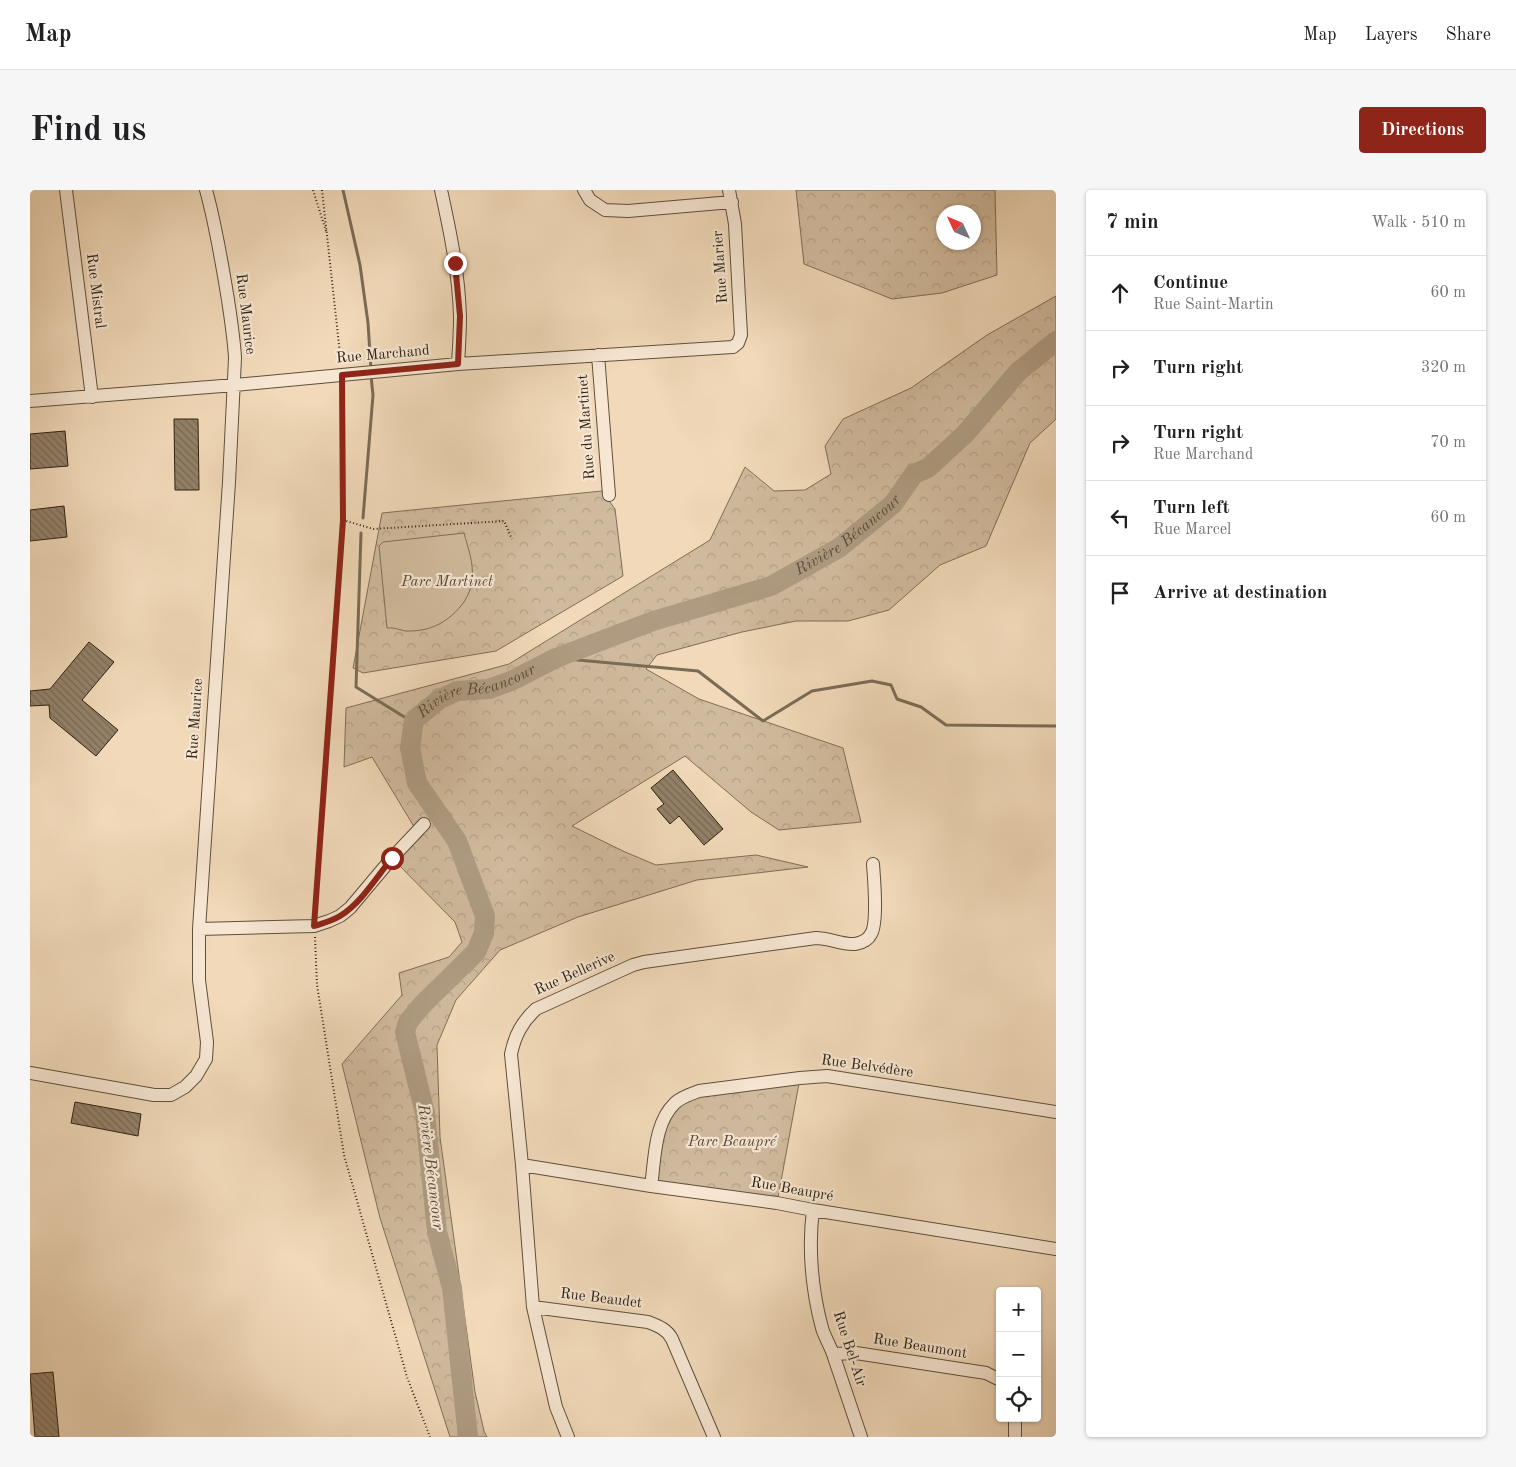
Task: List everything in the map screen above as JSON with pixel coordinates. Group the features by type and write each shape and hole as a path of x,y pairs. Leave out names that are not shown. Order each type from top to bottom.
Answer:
{"street":[{"name":"Rue Mistral","path":"66,190 92,397"},
{"name":"Rue Maurice","path":"30,1073 154,1095 171,1095 185,1087 196,1076 206,1059 207,1042 199,980 199,929 229,482 230,433 235,385 234,343 212,210 206,190"},
{"path":"441,190 449,226 458,292 460,316 458,364"},
{"path":"584,190 590,200 605,210 628,211 731,196"},
{"name":"Rue Marier","path":"731,196 740,311 741,335 738,343"},
{"name":"Rue Marchand","path":"30,401 235,385 458,364 727,349 738,343"},
{"name":"Rue du Martinet","path":"598,355 609,496"},
{"path":"199,929 314,926 329,922 350,908 398,851 424,824"},
{"name":"Rue Bellerive","path":"568,1437 556,1407 533,1308 511,1054 519,1029 526,1018 536,1009 633,965 644,962 816,938 852,944 866,940 872,934 874,926 875,885 873,864"},
{"name":"Rue Belvédère","path":"651,1186 659,1134 664,1118 675,1102 699,1091 827,1076 1056,1112"},
{"name":"Rue Beaupré","path":"522,1165 651,1186 777,1203 1056,1250"},
{"name":"Rue Bel-Air","path":"813,1210 810,1234 817,1303 823,1330 861,1437"},
{"name":"Rue Beaudet","path":"533,1308 648,1322 664,1329 672,1339 714,1437"},
{"name":"Rue Beaumont","path":"833,1354 856,1353 986,1373 996,1378"},
{"path":"1014,1422 1015,1437"}],"path":[{"path":"314,190 328,237"},
{"path":"322,190 342,375 343,520 314,926 316,985 344,1155 407,1377 430,1437"},
{"path":"343,520 373,529 504,521 512,539"}],"green space":[{"path":"796,190 995,190 997,275 942,293 892,299 804,264"},
{"path":"1056,296 1056,419 1030,443 986,546 940,565 889,610 848,621 796,621 742,632 657,655 646,669 699,699 843,748 861,822 779,830 751,812 685,756 572,826 656,865 756,855 808,867 697,880 578,917 500,950 456,1000 437,1045 440,1137 475,1392 487,1437 450,1437 380,1218 342,1064 402,995 399,973 449,957 462,942 455,922 392,858 416,830 372,757 344,767 346,708 509,664 710,540 745,467 774,491 805,490 831,474 825,446 843,419 911,388 987,335"},
{"name":"Parc Martinet","path":"602,491 615,509 623,576 496,651 363,673 353,668 382,513"},
{"path":"464,533 472,573 471,588 462,605 447,619 430,628 408,631 387,628 379,546 383,542"},
{"name":"Parc Beaupré","path":"800,1078 777,1203 651,1186 659,1134 687,1095"}],"building":[{"path":"174,419 198,419 199,490 175,490"},
{"path":"65,431 68,466 30,469 30,434"},
{"path":"64,506 67,537 30,541 30,510"},
{"path":"89,642 114,662 82,700 118,730 96,756 50,718 49,705 30,706 30,691 50,689"},
{"path":"673,770 723,829 704,845 679,816 670,824 657,809 664,804 651,788"},
{"path":"75,1102 141,1114 138,1136 71,1123"},
{"path":"53,1372 59,1437 35,1437 30,1374"}],"waterway":[{"path":"343,190 360,265 368,323 371,369"},
{"name":"Rivière Bécancour","path":"468,1437 452,1288 437,1232 425,1113 405,1032 408,1022 423,1004 476,952 484,933 485,916 457,841 417,783 410,748 414,720 440,699 457,691 489,689 511,681 556,658 653,621 771,586 839,548 893,504 914,474 928,468 965,434 1018,372 1056,341"},
{"path":"363,518 373,395 371,376"},
{"path":"361,533 356,687 406,718 414,720"},
{"path":"556,658 698,671 763,721 812,691 872,681 891,685 897,699 921,707 946,725 1056,726"}],"route":[{"path":"392,858 350,908 329,922 314,926 343,520 342,375 458,364 460,316 455,263"}]}
